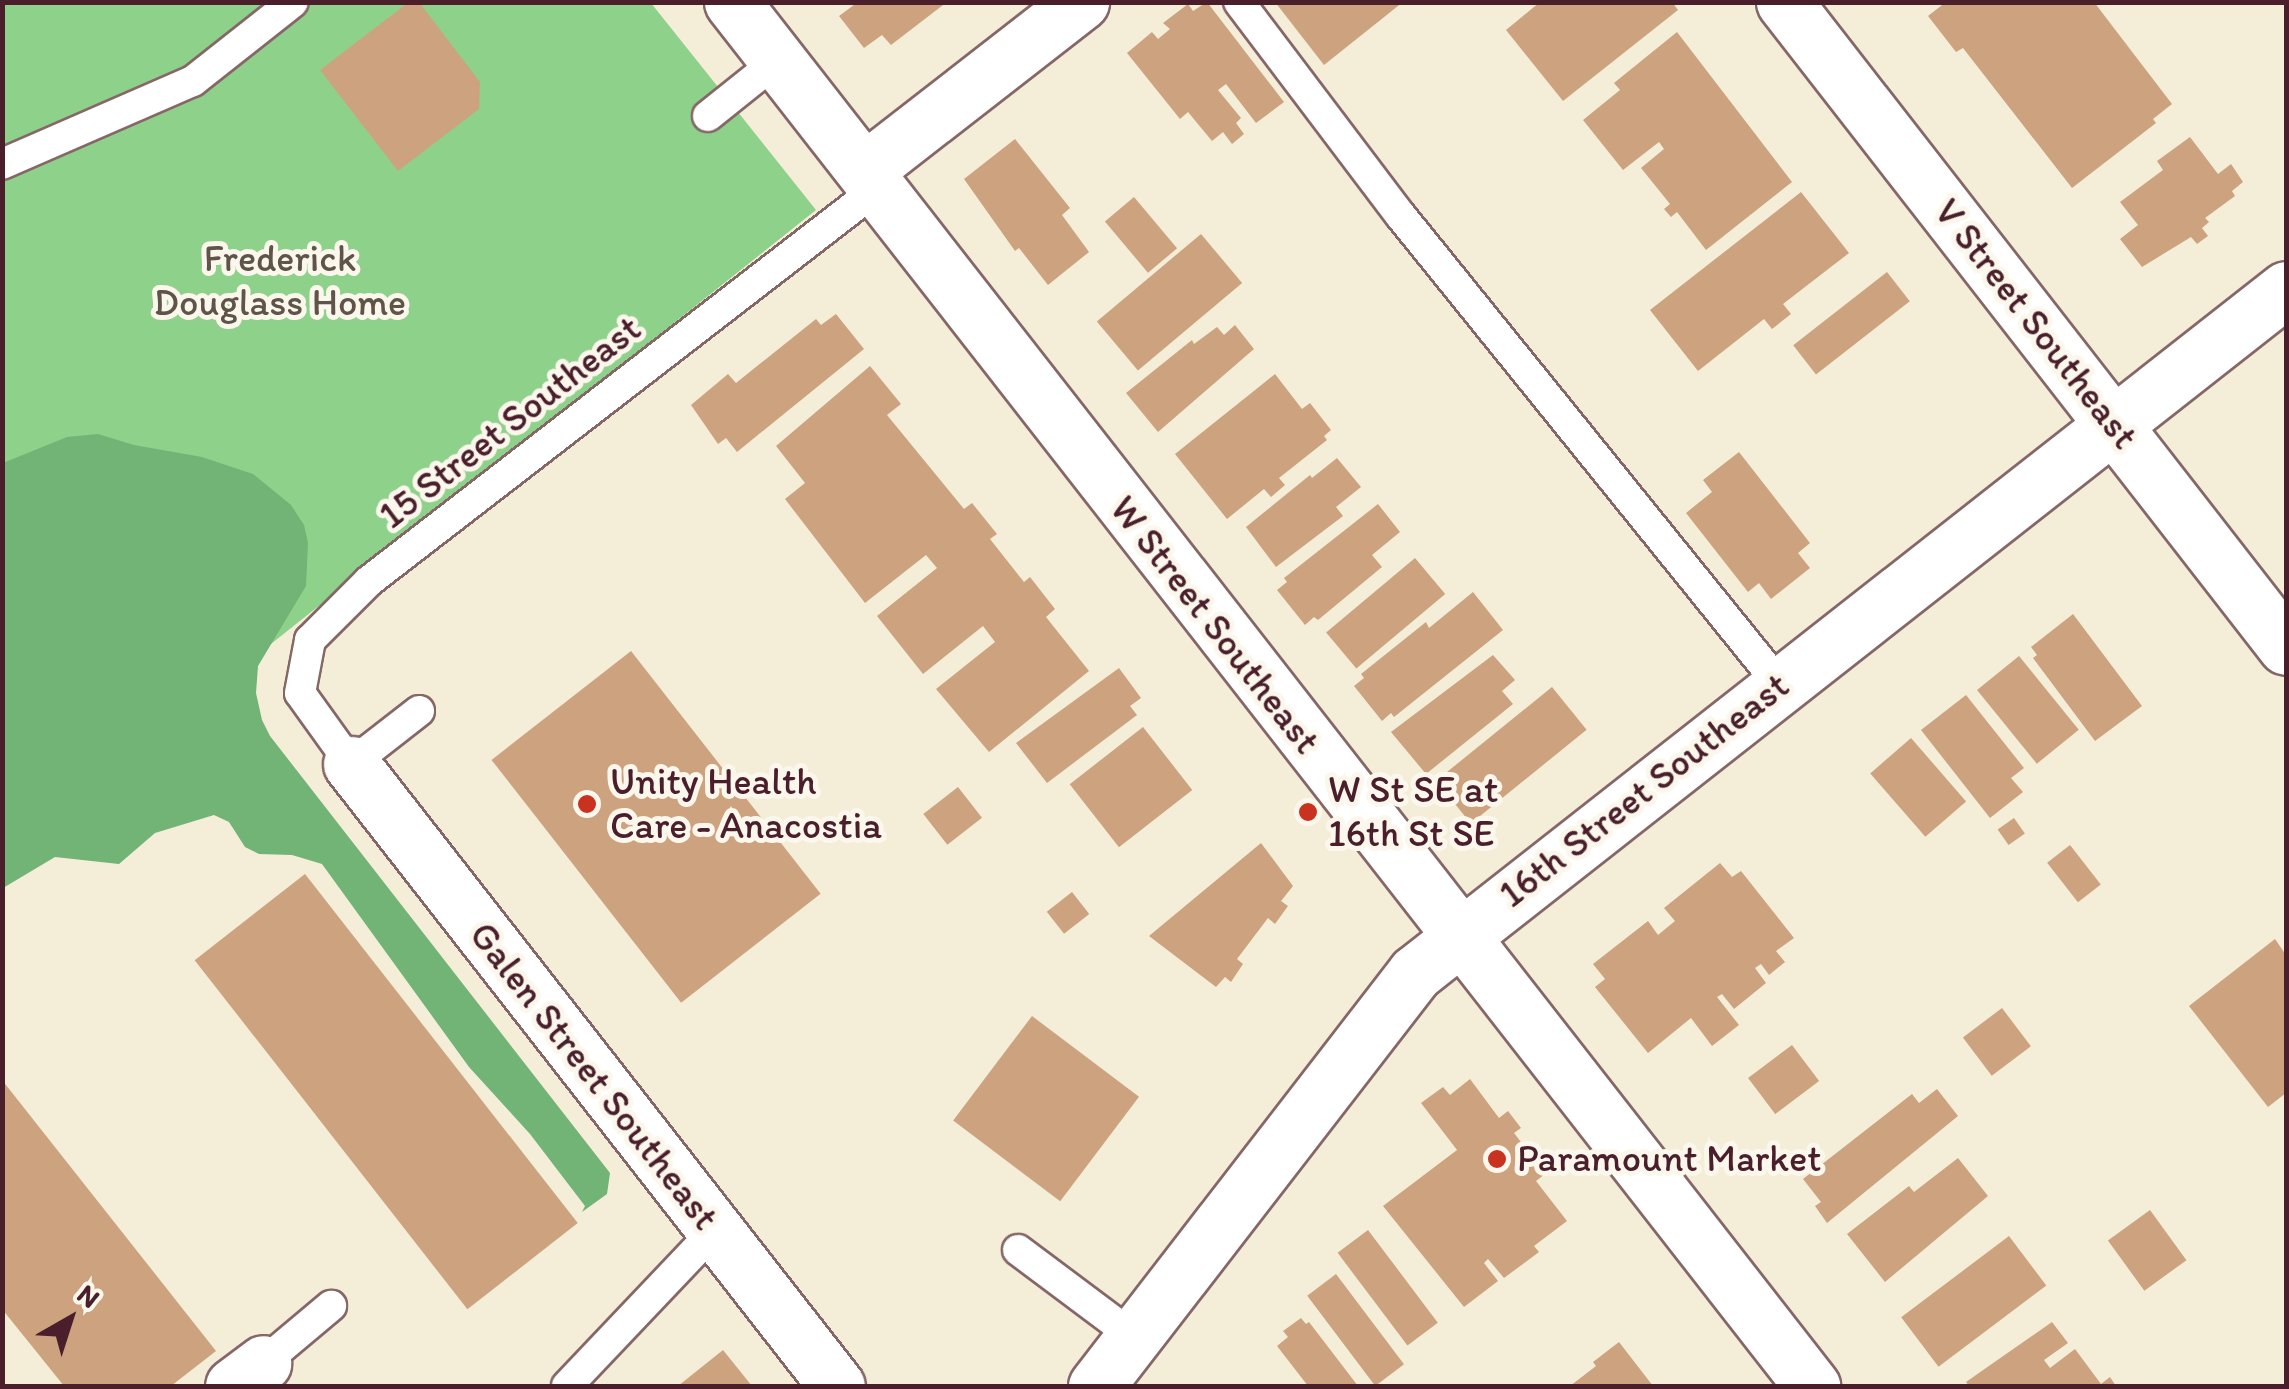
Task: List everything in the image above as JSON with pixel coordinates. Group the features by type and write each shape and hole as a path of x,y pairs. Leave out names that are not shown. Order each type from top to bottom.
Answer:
{"street":[{"name":"W Street Southeast","path":"732,2 1812,1386"},
{"path":"872,179 1081,2"},
{"name":"V Street Southeast","path":"1784,2 2286,647"},
{"name":"16th Street Southeast","path":"1096,1386 1389,1000 1458,935 2286,289"},
{"name":"Galen Street Southeast","path":"352,764 837,1386"}],"lane":[{"path":"2,164 193,80 293,2"},
{"path":"1239,2 1401,216 1780,685"},
{"path":"708,116 778,60"},
{"name":"15 Street Southeast","path":"352,764 300,694 310,640 369,581 872,179"},
{"path":"352,764 420,711"},
{"path":"567,1386 715,1230"},
{"path":"1018,1250 1133,1336"},
{"path":"248,1375 330,1306"}],"green space":[{"name":"Frederick Douglass Home","path":"3,3 651,3 816,210 183,714 3,870"},
{"path":"98,434 202,457 253,474 291,505 304,525 308,543 306,586 258,666 256,693 262,720 270,736 610,1173 607,1194 582,1212 585,1206 530,1134 469,1067 322,864 292,855 259,854 245,847 229,822 214,815 155,833 119,864 55,857 3,888 3,463 67,437"}],"building":[{"path":"409,2 419,2 480,82 479,109 398,171 320,70"},
{"path":"858,2 947,2 891,45 882,35 864,48 839,16"},
{"path":"1207,2 1284,102 1256,123 1226,84 1218,90 1241,118 1236,123 1244,134 1232,144 1223,132 1212,141 1188,112 1180,119 1127,53 1152,32 1158,39 1170,29 1163,23 1188,4 1193,11"},
{"path":"1275,2 1403,2 1324,65"},
{"path":"1540,2 1672,2 1678,10 1563,101 1506,30"},
{"path":"1946,2 2094,2 2172,104 2153,119 2156,123 2072,188 1963,48 1956,52 1928,16"},
{"path":"1677,32 1792,182 1706,250 1677,212 1671,217 1664,209 1670,204 1641,168 1664,149 1659,142 1623,170 1583,120 1620,90 1614,83"},
{"path":"2190,137 2218,174 2231,164 2243,182 2232,191 2235,196 2205,218 2209,222 2202,228 2208,236 2197,244 2191,237 2142,267 2120,239 2138,225 2120,202 2163,170 2157,161"},
{"path":"1015,139 1070,208 1062,215 1089,252 1048,285 1019,248 1015,251 964,179"},
{"path":"1801,192 1849,253 1783,304 1791,314 1772,329 1764,319 1698,371 1650,310"},
{"path":"1134,197 1177,248 1148,273 1105,221"},
{"path":"1201,234 1242,283 1138,370 1097,321"},
{"path":"1887,272 1910,301 1816,374 1793,345"},
{"path":"836,314 864,349 737,452 726,438 718,444 691,405 728,374 736,383 816,319 821,325"},
{"path":"1235,325 1254,349 1158,432 1126,393 1192,340 1194,344 1217,327 1224,335"},
{"path":"870,366 901,404 887,415 964,509 972,503 997,534 990,539 1024,582 1030,577 1055,609 1046,617 1089,671 989,752 936,689 995,642 983,626 923,674 877,616 937,568 926,555 865,603 785,499 805,483 776,446"},
{"path":"1275,374 1302,409 1310,403 1331,430 1324,436 1327,440 1279,478 1285,485 1271,497 1264,489 1227,519 1175,454"},
{"path":"1739,452 1810,543 1798,553 1810,568 1771,599 1759,583 1748,592 1686,513 1712,492 1703,480"},
{"path":"1337,458 1361,487 1336,507 1343,516 1276,567 1246,527"},
{"path":"1378,504 1400,532 1372,555 1382,567 1318,620 1314,617 1305,625 1277,590 1287,582 1284,578"},
{"path":"1415,558 1445,594 1356,669 1326,633"},
{"path":"1473,592 1503,630 1394,717 1391,713 1382,721 1354,686 1364,678 1361,674 1426,622 1429,628"},
{"path":"2073,614 2142,706 2095,741 2033,658 2037,655 2031,647"},
{"path":"631,651 821,894 681,1003 492,760"},
{"path":"1493,655 1515,680 1502,691 1513,704 1426,774 1391,732"},
{"path":"2019,656 2079,730 2037,764 1977,690"},
{"path":"1119,668 1141,698 1130,706 1137,715 1047,783 1016,743"},
{"path":"1552,687 1587,730 1471,824 1436,781"},
{"path":"1966,695 2024,768 2011,778 2023,792 1990,818 1921,730"},
{"path":"1143,727 1192,790 1119,847 1070,784"},
{"path":"1911,738 1966,801 1925,837 1870,773"},
{"path":"958,787 982,818 947,845 923,814"},
{"path":"2014,818 2025,834 2009,845 1998,829"},
{"path":"1261,843 1293,886 1281,901 1288,906 1275,924 1268,918 1237,959 1243,964 1231,982 1225,977 1216,987 1149,936"},
{"path":"2070,845 2101,884 2078,902 2047,863"},
{"path":"1720,863 1732,877 1741,871 1794,938 1776,951 1785,962 1769,975 1761,964 1755,968 1766,983 1734,1009 1722,994 1717,997 1739,1025 1712,1046 1691,1018 1648,1053 1595,987 1605,979 1593,964 1648,921 1658,935 1675,921 1664,908"},
{"path":"305,874 578,1223 467,1309 195,960"},
{"path":"1072,892 1089,914 1064,934 1047,912"},
{"path":"2275,939 2286,955 2286,1093 2268,1107 2189,1006"},
{"path":"2002,1008 2031,1046 1992,1076 1963,1037"},
{"path":"1032,1016 1139,1097 1060,1201 953,1121"},
{"path":"1792,1045 1819,1081 1775,1114 1748,1078"},
{"path":"1470,1079 1499,1118 1508,1111 1521,1128 1514,1133 1545,1174 1536,1181 1567,1221 1534,1246 1539,1252 1504,1278 1488,1259 1484,1263 1498,1281 1464,1307 1383,1206 1457,1150 1421,1103 1443,1087 1450,1095"},
{"path":"2,1080 216,1351 171,1386 64,1386 2,1309"},
{"path":"1937,1089 1958,1116 1827,1223 1815,1206 1821,1202 1803,1179 1912,1094 1919,1103"},
{"path":"1958,1158 1988,1196 1885,1282 1847,1234 1909,1186 1914,1192"},
{"path":"2150,1210 2186,1260 2144,1291 2108,1241"},
{"path":"1368,1230 1438,1323 1407,1346 1338,1253"},
{"path":"2009,1236 2046,1286 1938,1367 1901,1317"},
{"path":"1336,1274 1404,1364 1375,1386 1307,1296"},
{"path":"1301,1318 1306,1324 1309,1322 1358,1386 1308,1386 1277,1346 1288,1337 1283,1331"},
{"path":"2052,1322 2068,1343 2044,1360 2050,1368 2075,1349 2101,1384 2110,1377 2116,1386 1969,1386 1966,1382"},
{"path":"1619,1342 1653,1386 1570,1386 1596,1366 1593,1362"},
{"path":"723,1350 752,1386 678,1386"}],"place":[{"name":"Unity Health Care - Anacostia","path":"587,804"},
{"name":"W St SE at 16th St SE","path":"1308,812"},
{"name":"Paramount Market","path":"1497,1159"}]}
